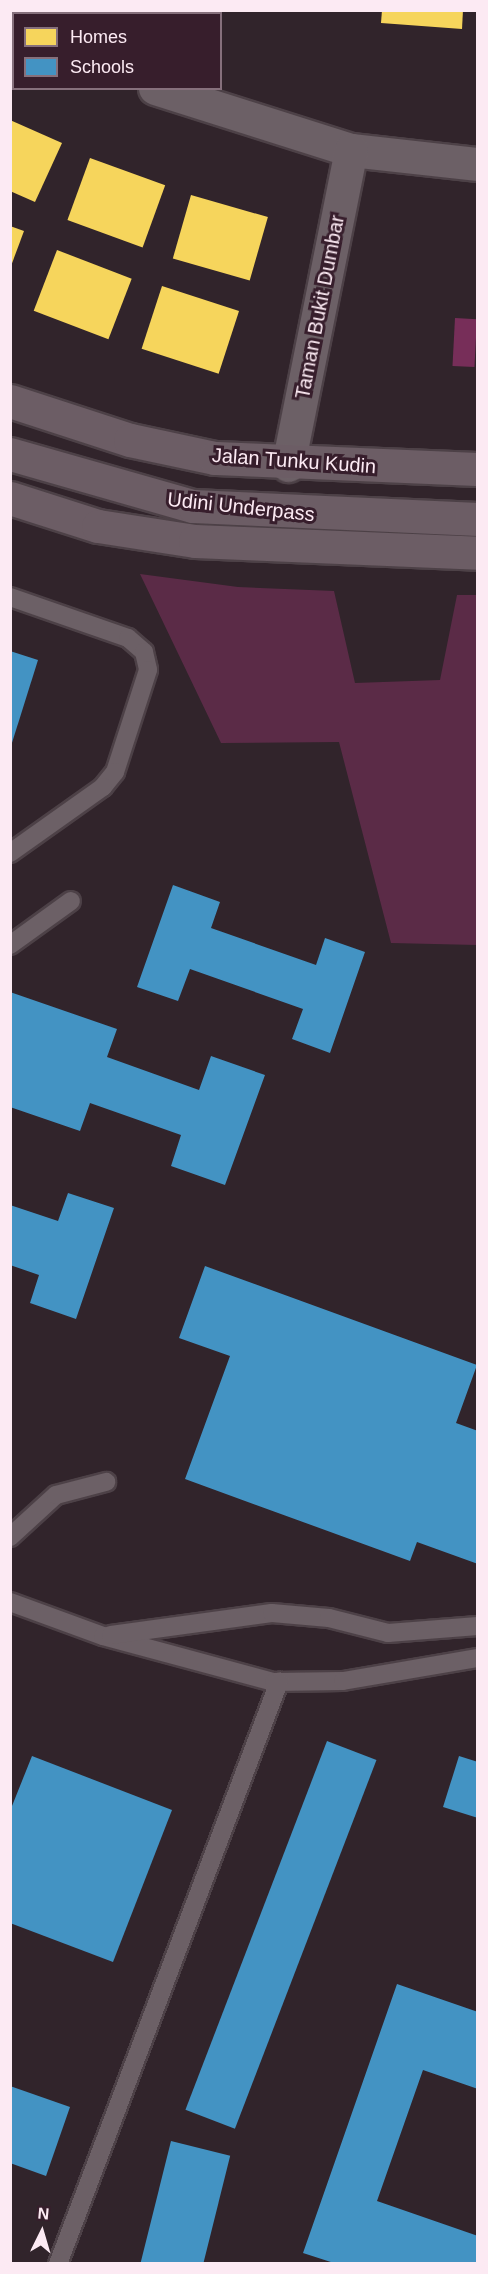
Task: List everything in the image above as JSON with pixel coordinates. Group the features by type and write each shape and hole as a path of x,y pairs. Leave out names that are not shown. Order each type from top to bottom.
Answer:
{"highway":[{"name":"Jalan Tunku Kudin","path":"10,401 130,440 215,458 288,465 477,469"},
{"name":"Udini Underpass","path":"10,454 193,506 477,519"},
{"path":"10,498 98,526 195,541 477,553"}],"street":[{"path":"162,90 351,150 477,164"},
{"name":"Taman Bukit Dumbar","path":"288,465 351,150"}],"lane":[{"path":"10,597 128,638 144,652 148,670 109,779 10,853"},
{"path":"10,945 71,902"},
{"path":"10,1537 56,1495 106,1482"},
{"path":"10,1602 103,1636 279,1682 343,1681 477,1658"},
{"path":"103,1636 272,1613 329,1618 388,1633 477,1626"},
{"path":"58,2264 279,1682"}],"shaded area":[{"path":"455,318 477,319 474,367 452,366"},
{"path":"140,574 238,587 334,591 355,683 440,680 457,595 477,595 477,945 391,943 339,742 221,743"}],"building: Homes":[{"path":"382,10 463,10 462,29 381,23"},
{"path":"10,120 62,143 35,202 10,191"},
{"path":"90,158 165,185 143,247 67,220"},
{"path":"191,195 268,217 250,280 173,258"},
{"path":"10,226 24,231 11,266 10,266"},
{"path":"57,250 132,279 108,339 34,311"},
{"path":"162,286 239,311 219,374 142,349"}],"building: Schools":[{"path":"10,651 38,660 11,746 10,746"},
{"path":"173,885 220,902 211,928 316,965 325,938 365,952 330,1053 292,1039 303,1009 190,969 178,1001 137,987"},
{"path":"10,992 117,1029 107,1057 199,1090 211,1056 265,1075 225,1185 171,1166 181,1135 90,1103 80,1131 10,1107"},
{"path":"68,1193 114,1208 76,1319 30,1303 39,1275 10,1265 10,1205 58,1221"},
{"path":"205,1266 477,1365 456,1423 478,1431 478,1564 417,1542 410,1561 185,1479 230,1356 179,1338"},
{"path":"327,1741 376,1760 235,2129 185,2110"},
{"path":"32,1756 172,1810 113,1962 10,1923 10,1811"},
{"path":"459,1756 478,1762 478,1818 443,1807"},
{"path":"397,1984 478,2012 478,2089 423,2070 377,2201 478,2236 478,2264 337,2264 303,2253"},
{"path":"10,2086 70,2107 46,2176 10,2163"},
{"path":"171,2141 230,2156 203,2264 140,2264"}]}
